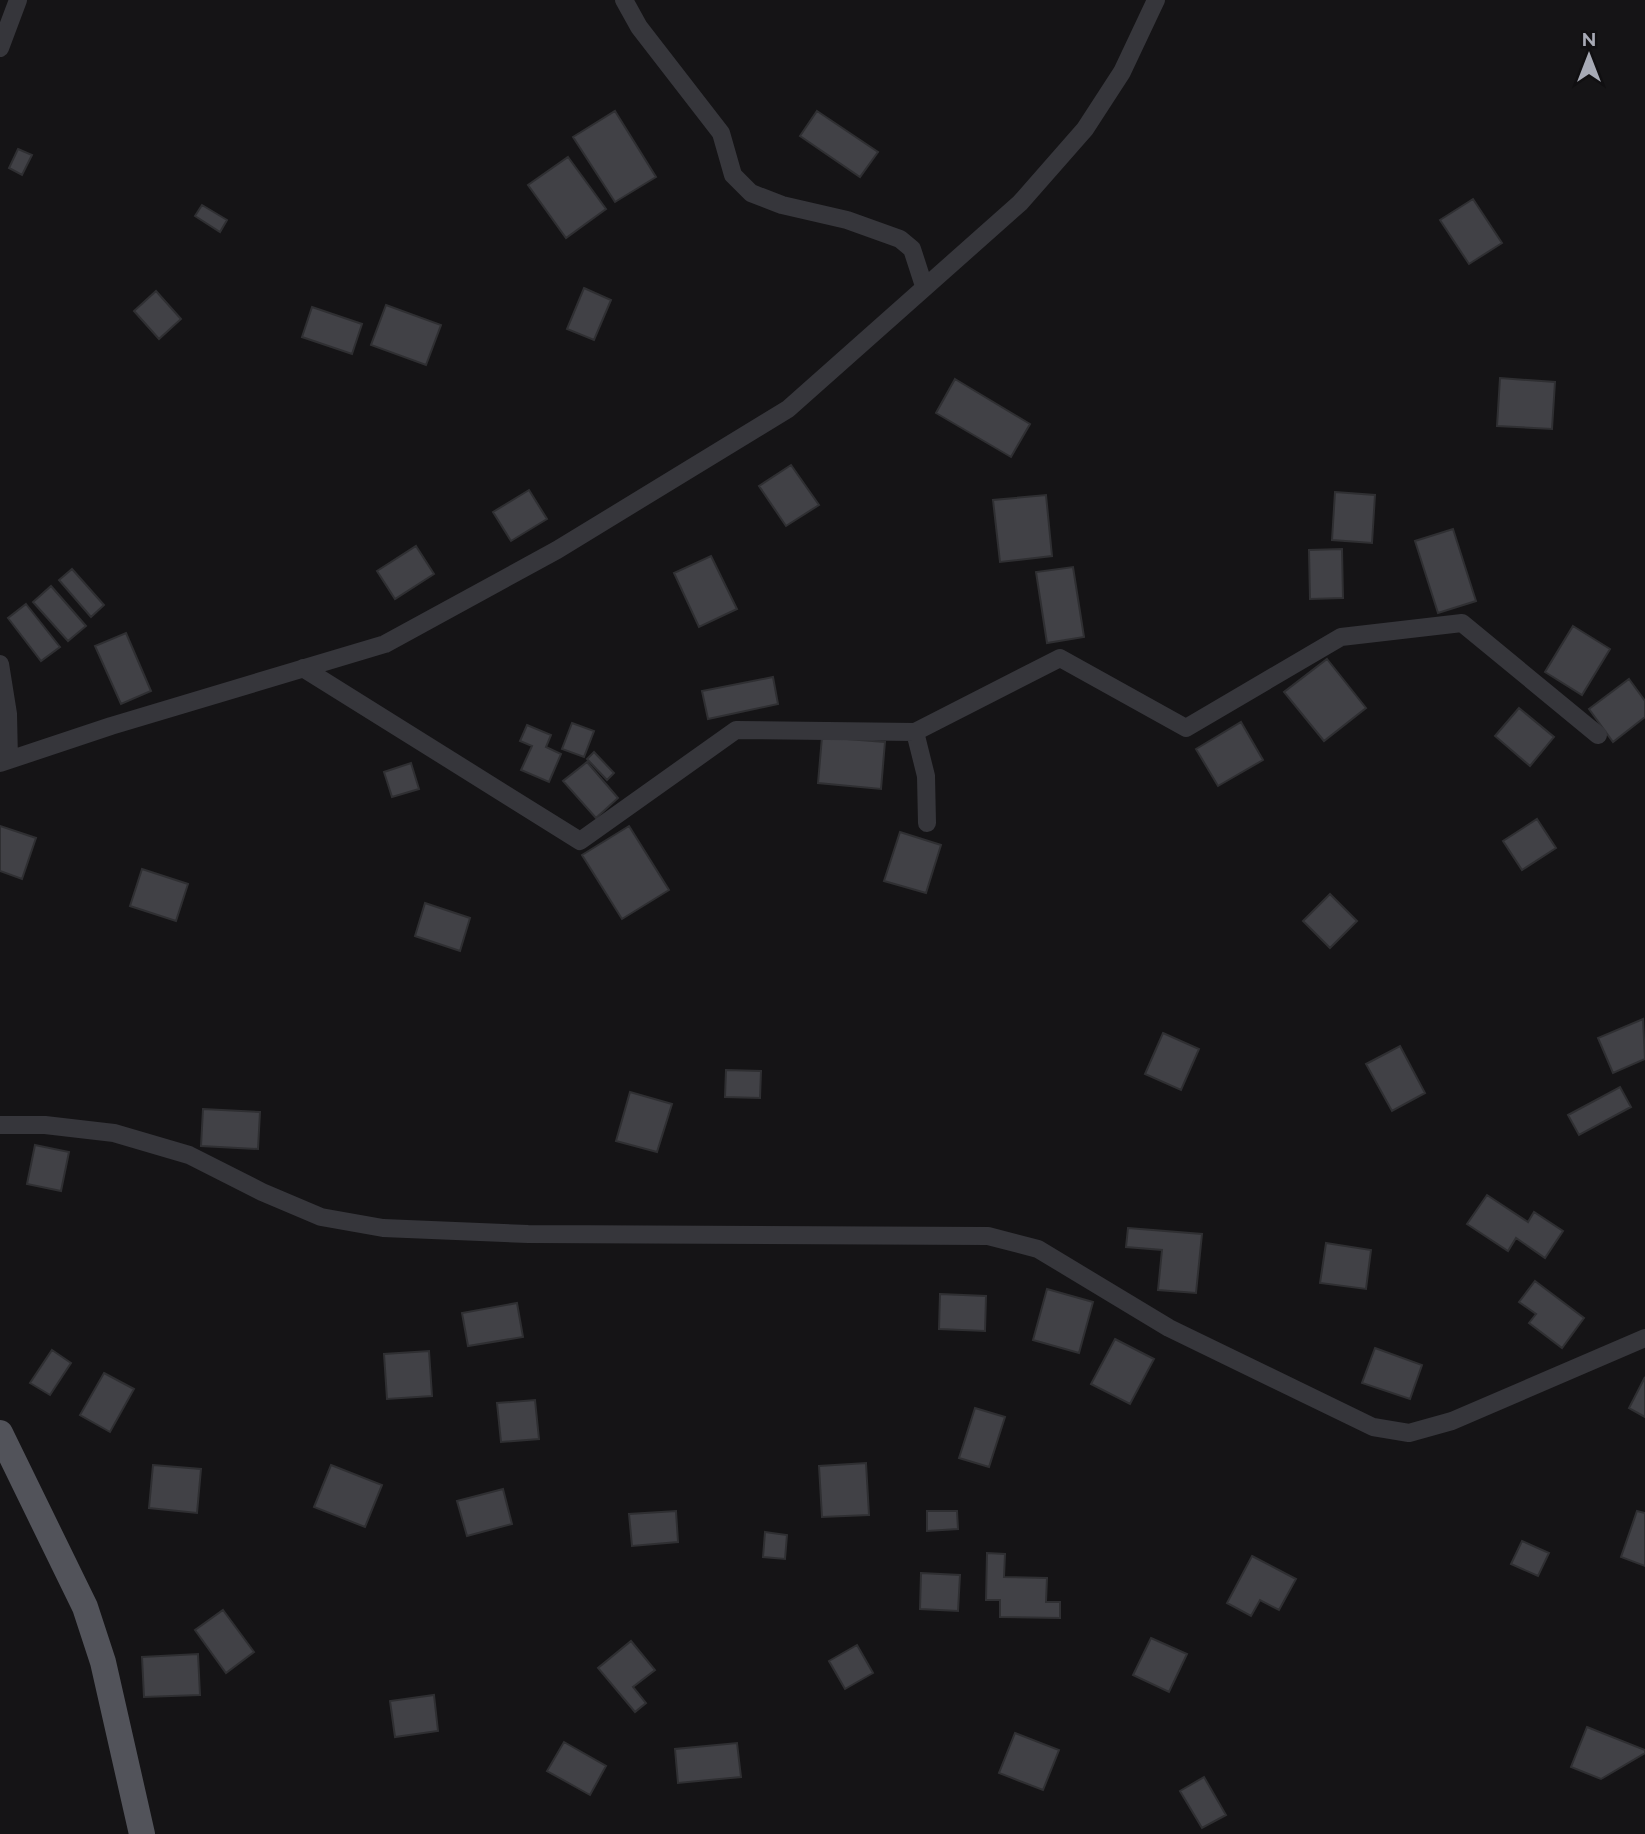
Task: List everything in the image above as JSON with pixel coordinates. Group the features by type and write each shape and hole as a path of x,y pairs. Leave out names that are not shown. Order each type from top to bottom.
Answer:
{"main road":[{"path":"0,1433 85,1606 103,1662 142,1834"}],"street":[{"path":"0,48 18,0"},
{"path":"624,0 639,27 721,134 733,175 751,193 782,205 847,220 900,239 912,249 924,286"},
{"path":"0,664 8,714 4,761 385,644 557,550 788,409 1020,203 1086,129 1122,72 1156,0"},
{"path":"303,668 580,841 736,730 915,732 1060,658 1186,729 1341,637 1462,623 1598,735"},
{"path":"915,732 926,776 927,823"},
{"path":"0,1125 45,1125 114,1133 190,1155 262,1192 320,1217 383,1227 528,1234 988,1236 1038,1249 1169,1328 1363,1423 1409,1433 1452,1421 1645,1338"}],"building":[{"path":"615,111 656,177 615,202 573,137"},
{"path":"817,111 878,152 860,177 800,136"},
{"path":"18,149 32,155 22,175 9,168"},
{"path":"568,157 606,209 566,238 528,185"},
{"path":"1473,199 1502,243 1469,264 1440,220"},
{"path":"202,205 227,220 220,232 195,216"},
{"path":"584,288 611,300 594,340 567,329"},
{"path":"156,291 181,319 159,339 134,311"},
{"path":"386,305 441,325 426,365 371,345"},
{"path":"312,307 362,324 352,354 302,337"},
{"path":"1500,378 1555,382 1552,429 1497,426"},
{"path":"955,379 1030,424 1011,457 936,413"},
{"path":"791,465 819,505 786,526 759,486"},
{"path":"529,490 547,519 511,541 493,512"},
{"path":"1335,492 1375,495 1372,543 1332,540"},
{"path":"1046,495 1052,556 1000,562 993,500"},
{"path":"1453,529 1476,601 1438,613 1415,541"},
{"path":"416,546 434,574 395,599 377,571"},
{"path":"1342,549 1343,598 1310,599 1309,550"},
{"path":"711,556 737,609 699,627 674,573"},
{"path":"1073,567 1084,637 1047,643 1036,572"},
{"path":"72,569 104,605 91,617 59,580"},
{"path":"51,586 86,626 68,641 33,602"},
{"path":"26,604 60,647 41,661 8,618"},
{"path":"1573,626 1610,649 1582,695 1545,672"},
{"path":"126,633 151,691 121,704 95,646"},
{"path":"1327,659 1366,708 1324,741 1284,692"},
{"path":"773,677 778,704 708,719 702,691"},
{"path":"1629,679 1645,701 1645,717 1613,742 1589,709"},
{"path":"1519,708 1554,737 1530,766 1495,736"},
{"path":"1241,722 1263,760 1218,786 1196,749"},
{"path":"572,723 594,731 584,757 562,749"},
{"path":"527,725 551,735 546,747 561,754 549,782 521,770 532,746 520,741"},
{"path":"822,737 885,742 881,789 818,783"},
{"path":"594,752 614,773 607,780 587,759"},
{"path":"587,762 618,798 596,818 563,781"},
{"path":"411,763 419,789 392,797 384,772"},
{"path":"1537,819 1556,848 1522,870 1503,841"},
{"path":"0,826 36,838 22,879 0,871"},
{"path":"629,826 669,890 622,919 582,855"},
{"path":"900,832 941,845 926,893 884,881"},
{"path":"142,869 188,884 176,921 130,906"},
{"path":"1330,894 1357,921 1330,948 1303,921"},
{"path":"425,903 470,918 460,951 415,936"},
{"path":"1643,1019 1645,1059 1613,1073 1598,1038"},
{"path":"1163,1033 1199,1049 1181,1090 1145,1074"},
{"path":"1400,1046 1425,1093 1392,1111 1366,1064"},
{"path":"726,1070 761,1071 760,1098 725,1097"},
{"path":"1620,1087 1631,1107 1579,1135 1568,1115"},
{"path":"630,1092 672,1104 657,1152 616,1141"},
{"path":"203,1109 260,1112 258,1149 201,1146"},
{"path":"35,1145 69,1152 61,1191 27,1184"},
{"path":"1487,1195 1528,1222 1534,1212 1563,1231 1545,1258 1516,1238 1508,1251 1467,1224"},
{"path":"1128,1228 1202,1234 1196,1293 1158,1290 1162,1250 1126,1247"},
{"path":"1326,1243 1371,1250 1366,1289 1320,1283"},
{"path":"1535,1281 1584,1318 1562,1348 1529,1323 1536,1314 1519,1302"},
{"path":"1047,1289 1093,1302 1079,1353 1033,1340"},
{"path":"940,1294 986,1296 985,1331 939,1329"},
{"path":"517,1303 523,1337 468,1346 462,1313"},
{"path":"1115,1339 1154,1359 1130,1404 1091,1384"},
{"path":"1375,1348 1422,1365 1410,1399 1362,1383"},
{"path":"52,1350 71,1363 50,1395 30,1383"},
{"path":"429,1351 432,1396 387,1399 384,1354"},
{"path":"104,1373 134,1389 110,1432 80,1415"},
{"path":"1645,1377 1645,1417 1629,1408"},
{"path":"535,1400 539,1439 501,1442 497,1403"},
{"path":"975,1408 1005,1417 989,1467 959,1458"},
{"path":"866,1463 869,1515 822,1517 819,1466"},
{"path":"153,1465 201,1469 197,1513 149,1508"},
{"path":"331,1465 382,1485 365,1527 314,1507"},
{"path":"503,1489 512,1524 467,1536 457,1501"},
{"path":"676,1511 678,1542 632,1546 629,1514"},
{"path":"927,1511 957,1511 958,1529 927,1531"},
{"path":"1637,1511 1645,1513 1645,1566 1621,1557"},
{"path":"765,1532 787,1535 785,1559 763,1557"},
{"path":"1522,1541 1549,1553 1538,1576 1511,1564"},
{"path":"987,1553 1005,1554 1004,1577 1047,1578 1046,1602 1060,1602 1060,1618 1000,1617 1000,1600 986,1600"},
{"path":"1252,1556 1296,1579 1279,1610 1260,1600 1251,1616 1227,1603"},
{"path":"921,1573 960,1575 958,1611 920,1609"},
{"path":"223,1610 254,1652 226,1673 195,1630"},
{"path":"1151,1638 1187,1654 1169,1692 1133,1675"},
{"path":"631,1641 655,1670 633,1687 646,1703 635,1712 598,1668"},
{"path":"857,1645 873,1673 845,1689 829,1661"},
{"path":"198,1654 200,1695 144,1697 142,1657"},
{"path":"434,1695 438,1731 395,1737 390,1701"},
{"path":"1587,1727 1645,1750 1645,1753 1601,1779 1571,1767"},
{"path":"1015,1733 1059,1750 1043,1790 999,1773"},
{"path":"564,1742 606,1766 590,1795 547,1771"},
{"path":"737,1743 741,1777 678,1783 675,1749"},
{"path":"1204,1777 1226,1815 1202,1828 1180,1791"}]}
